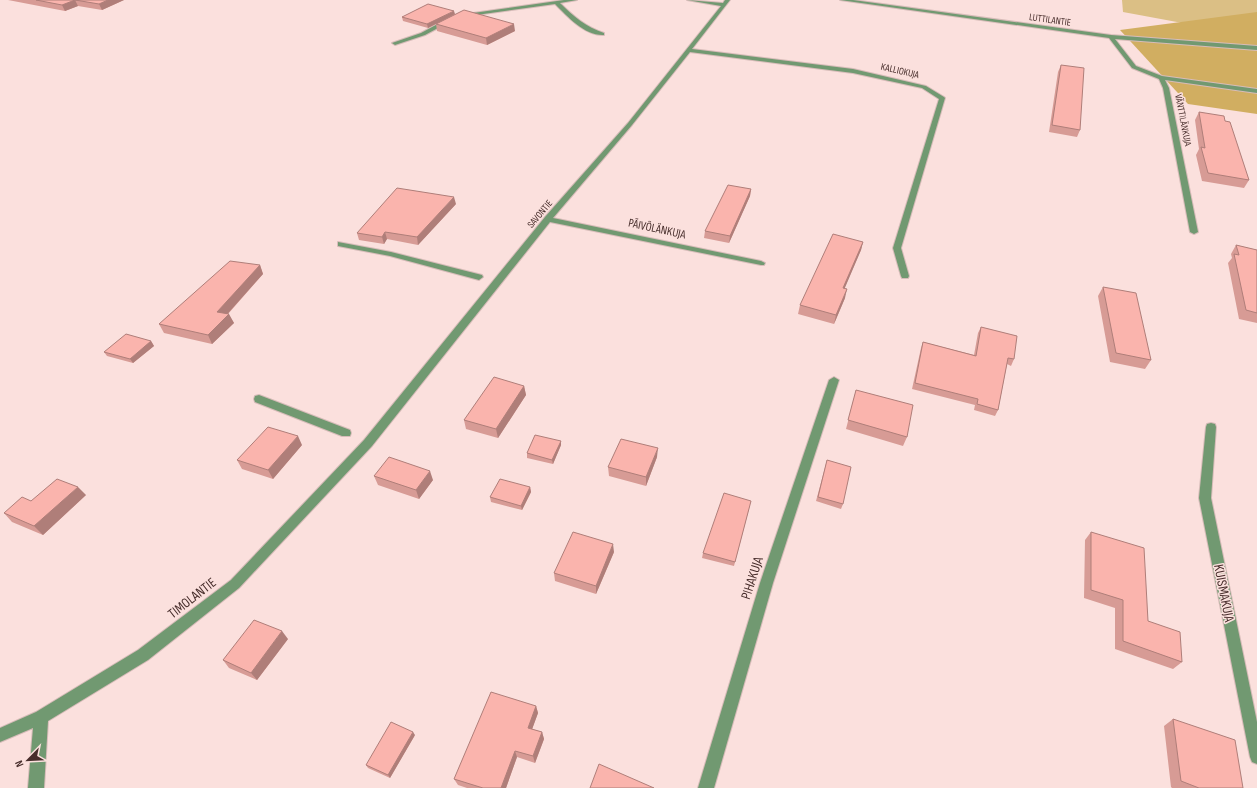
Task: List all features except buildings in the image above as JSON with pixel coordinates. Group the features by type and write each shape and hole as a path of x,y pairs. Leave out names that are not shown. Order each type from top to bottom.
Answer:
{"street":[{"path":"395,43 423,34 461,15 575,0"},
{"path":"689,0 726,2"},
{"name":"LUTTILANTIE","path":"842,0 1111,37 1257,48"},
{"path":"556,2 578,24 588,30 602,34"},
{"name":"SAVONTIE","path":"368,443 548,219 630,124 690,50 726,2"},
{"path":"1111,37 1134,67 1161,78 1257,91"},
{"name":"KALLIOKUJA","path":"690,50 853,71 924,87 942,98 897,248 906,276"},
{"name":"VÄNTTILÄNKUJA","path":"1161,78 1166,88 1194,232"},
{"name":"PÄIVÖLÄNKUJA","path":"548,219 761,263"},
{"path":"341,244 391,254 479,277"},
{"name":"PIHAKUJA","path":"706,788 753,626 806,456 834,380"},
{"path":"259,399 346,433"},
{"name":"KUISMAKUJA","path":"1212,427 1205,498 1257,758"},
{"name":"TIMOLANTIE","path":"0,735 41,717 143,654 235,584 368,443"},
{"path":"36,788 41,717"}],"shaded area":[{"path":"1122,0 1257,0 1257,24 1177,22 1123,12"},
{"path":"1257,12 1257,114 1188,104 1120,30"}]}
